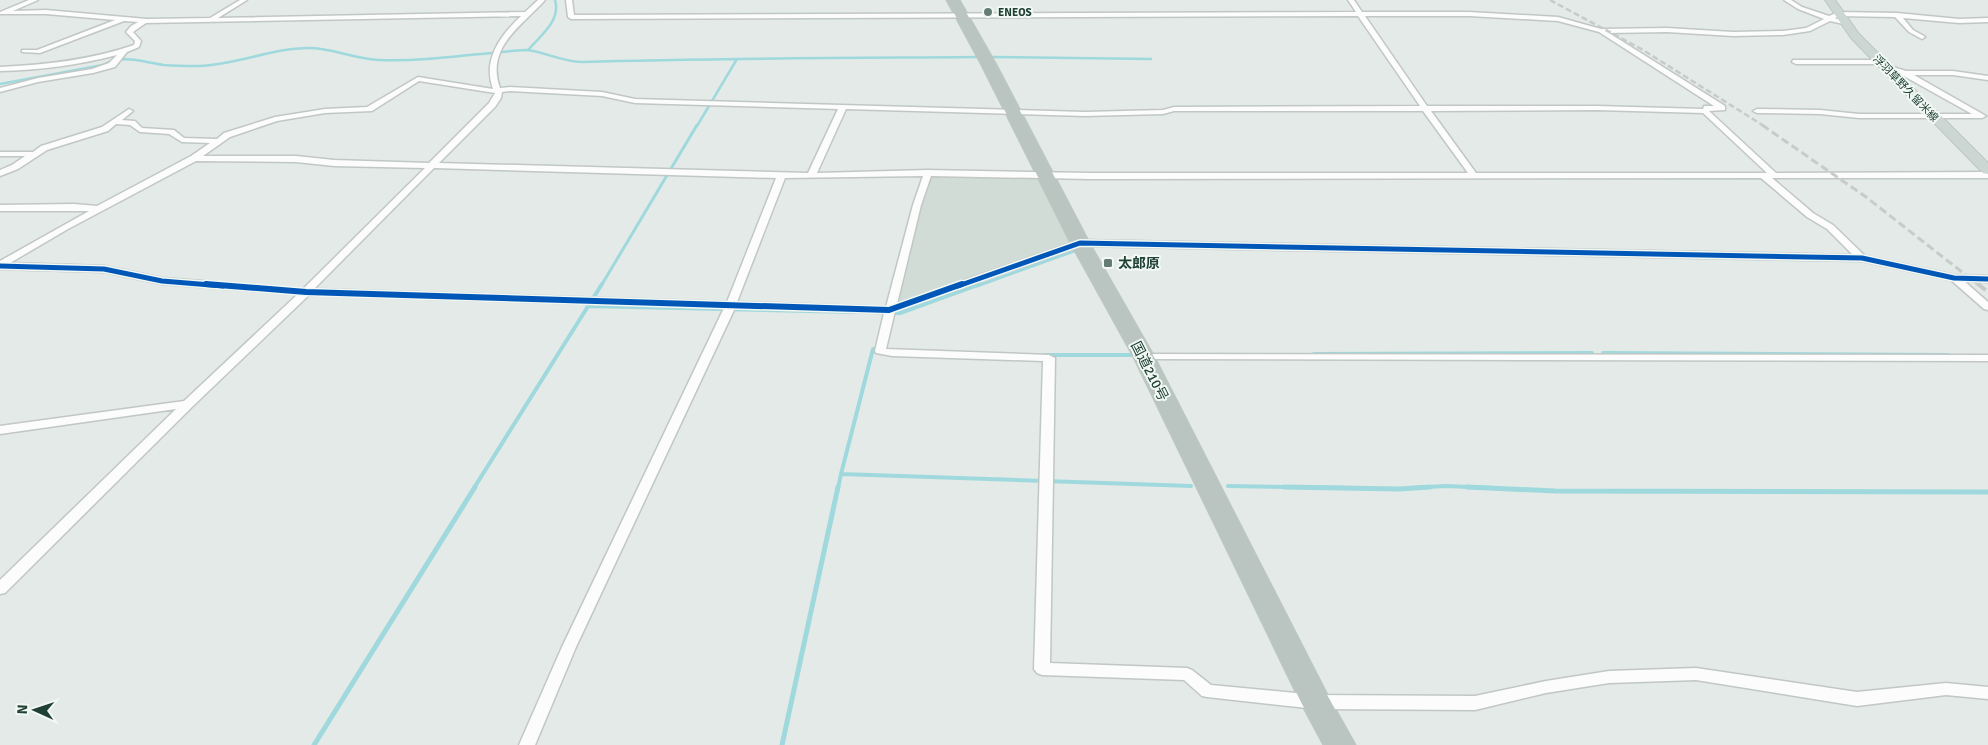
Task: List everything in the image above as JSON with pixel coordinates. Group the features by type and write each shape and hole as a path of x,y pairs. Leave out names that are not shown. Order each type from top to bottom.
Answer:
{"highway":[{"name":"国道210号","path":"953,0 985,57 1080,243 1144,357 1316,702 1340,745"}],"main road":[{"name":"浮羽草野久留米線","path":"1830,0 1833,16 1846,24 1934,117 1988,170"}],"street":[{"path":"35,0 2,14 46,12 123,20 528,14"},
{"path":"211,19 244,0"},
{"path":"0,589 188,404 306,292 492,105 498,97 499,91 494,80 496,52 508,34 542,0"},
{"path":"569,0 571,17 962,14 1469,14 1558,19 1601,31 1783,33 1808,30 1833,16"},
{"path":"1351,0 1388,57 1474,176"},
{"path":"1787,0 1800,8 1833,16 1897,15 1959,21 1988,20"},
{"path":"1897,15 1911,31 1922,38"},
{"path":"24,51 38,52 123,20"},
{"path":"0,69 26,69 78,62 124,51 138,46 138,41 129,32 147,20"},
{"path":"0,266 99,209 194,158 216,141 241,130 275,119 325,111 369,109 418,79 499,91 510,89 602,94 635,101 1085,114 1163,112 1174,109 1705,111 1707,108 1722,108 1601,31"},
{"path":"0,90 38,80 94,71 112,65 124,51"},
{"path":"1796,62 1884,64 1985,118"},
{"path":"1904,73 1953,73 1988,78"},
{"path":"811,176 842,107"},
{"path":"0,173 15,167 44,148 105,129 129,111"},
{"path":"1705,111 1774,175"},
{"path":"1757,111 1934,117 1938,115 1985,118"},
{"path":"116,122 132,122 140,130 171,132 182,140 216,141"},
{"path":"0,154 34,154"},
{"path":"194,158 296,159 334,163 781,176 928,173 1045,176 1988,175"},
{"path":"928,173 880,351 892,353 1049,358 1042,669 1187,674 1207,692 1316,702 1475,703 1546,687 1610,677 1696,674 1857,699 1946,690 1988,693"},
{"path":"1763,175 1810,216 1830,227 1862,258"},
{"path":"527,745 569,647 731,305 781,176"},
{"path":"0,208 22,209 78,206 99,209"},
{"path":"0,266 104,268 162,281 306,292 890,310 1080,243 1862,258 1954,278 1988,279"},
{"path":"1954,278 1988,307"},
{"path":"1144,357 1988,358"},
{"path":"0,430 188,404"}],"shaded area":[{"path":"928,173 1045,176 1080,243 889,310"}],"waterway":[{"path":"528,50 553,21 556,8 555,0"},
{"path":"0,84 126,59 168,65 199,66 227,63 281,51 309,48 318,48 361,58 379,60 434,59 525,50 582,62 982,57"},
{"path":"989,57 1151,59"},
{"path":"697,126 737,59"},
{"path":"601,286 697,125"},
{"path":"977,286 1077,250"},
{"path":"588,306 602,284"},
{"path":"890,313 900,313 980,284"},
{"path":"474,488 588,306"},
{"path":"588,306 855,312"},
{"path":"841,474 873,349 880,349"},
{"path":"1314,354 1592,353"},
{"path":"1603,353 1948,355"},
{"path":"1044,355 1132,355"},
{"path":"838,488 841,474"},
{"path":"841,474 1191,486"},
{"path":"1228,486 1355,488"},
{"path":"1411,488 1445,486 1494,488"},
{"path":"314,745 475,487"},
{"path":"782,745 838,487"},
{"path":"1284,487 1399,489 1430,487"},
{"path":"1467,487 1555,491 1988,492"}],"railway":[{"path":"1550,0 1643,50 1764,126"},
{"path":"1762,125 1866,197 1980,286"},
{"path":"1978,284 1988,292"}],"cycle path":[{"path":"0,266 104,269 162,281 306,292 889,310 1080,243 1862,258 1954,278 1988,279"}],"place":[{"name":"ENEOS","path":"988,12"},
{"name":"太郎原","path":"1108,263"}]}
